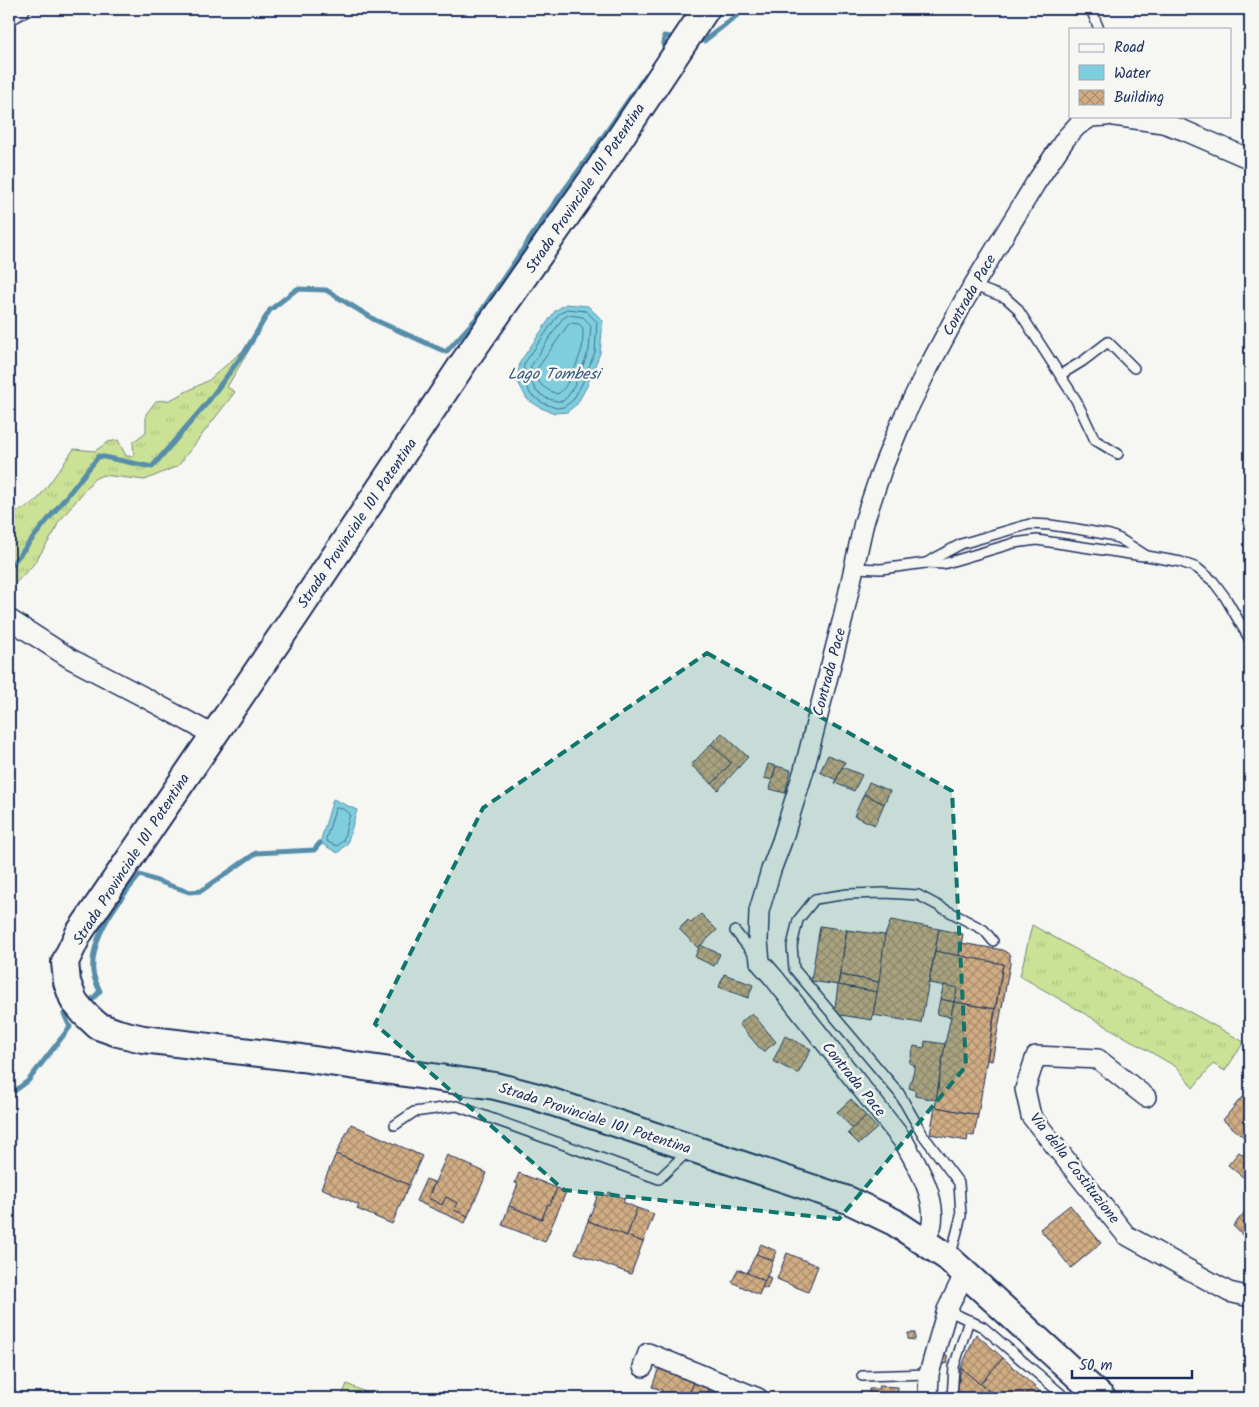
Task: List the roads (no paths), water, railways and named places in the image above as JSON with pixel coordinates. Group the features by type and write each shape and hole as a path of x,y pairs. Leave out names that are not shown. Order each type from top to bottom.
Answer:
{"main road":[{"name":"Strada Provinciale 101 Potentina","path":"706,9 598,171 461,367 297,613 79,933 65,962 67,982 74,1001 84,1013 98,1026 118,1033 143,1039 301,1058 495,1086 534,1096 848,1200 894,1222 946,1257 1102,1398"}],"street":[{"path":"9,15 20,9"},
{"name":"Contrada Pace","path":"923,1240 932,1225 932,1205 926,1184 916,1164 904,1142 760,962 758,911 804,770 864,522 882,469 900,425 925,374 1034,184 1066,138 1077,126 1089,118"},
{"path":"1126,118 1176,128 1250,159"},
{"path":"9,619 71,659 213,735"},
{"name":"Via della Costituzione","path":"1146,1097 1098,1059 1036,1056 1025,1089 1031,1116 1126,1235 1229,1292 1250,1297"},
{"path":"928,1398 929,1374 947,1310 961,1281 967,1275"},
{"path":"643,1367 648,1354 758,1398"}],"lane":[{"path":"1089,9 1099,28"},
{"path":"974,286 1006,298 1016,308 1076,400 1095,440 1118,454"},
{"path":"1060,375 1108,342 1134,368"},
{"path":"926,563 961,544 1030,524 1050,524 1110,535 1147,556"},
{"path":"854,568 881,569 926,563 943,564 1014,542 1037,540 1181,562 1197,568 1213,581 1225,597 1250,640"},
{"path":"946,1257 953,1247 961,1216 959,1183 923,1135 899,1093 794,970 792,946 798,920 815,899 848,894 885,893 918,895 984,930 993,941"},
{"path":"735,931 760,962"},
{"path":"395,1125 414,1112 457,1106 659,1179 682,1157 686,1147"},
{"path":"947,1310 983,1327 1066,1398"},
{"path":"952,1398 954,1367 969,1320"},
{"path":"862,1376 929,1374"}],"water":[{"name":"Lago Tombesi","path":"566,304 588,306 603,321 600,353 587,386 577,404 567,412 555,413 541,408 527,399 517,380 520,362 555,311"},
{"path":"333,799 357,810 347,844 338,853 320,843"}],"waterway":[{"path":"695,40 704,41 745,9"},
{"path":"661,54 664,50 664,36 677,38"},
{"path":"9,568 99,456 152,467 207,403 246,350 270,310 297,289 326,290 375,320 446,352 476,319 546,215 646,75"},
{"path":"90,1002 100,991 93,972 93,959 101,932 123,896 140,875 189,892 201,891 256,853 314,850 320,843"},
{"path":"9,1095 28,1081 70,1027 64,1014"}]}
